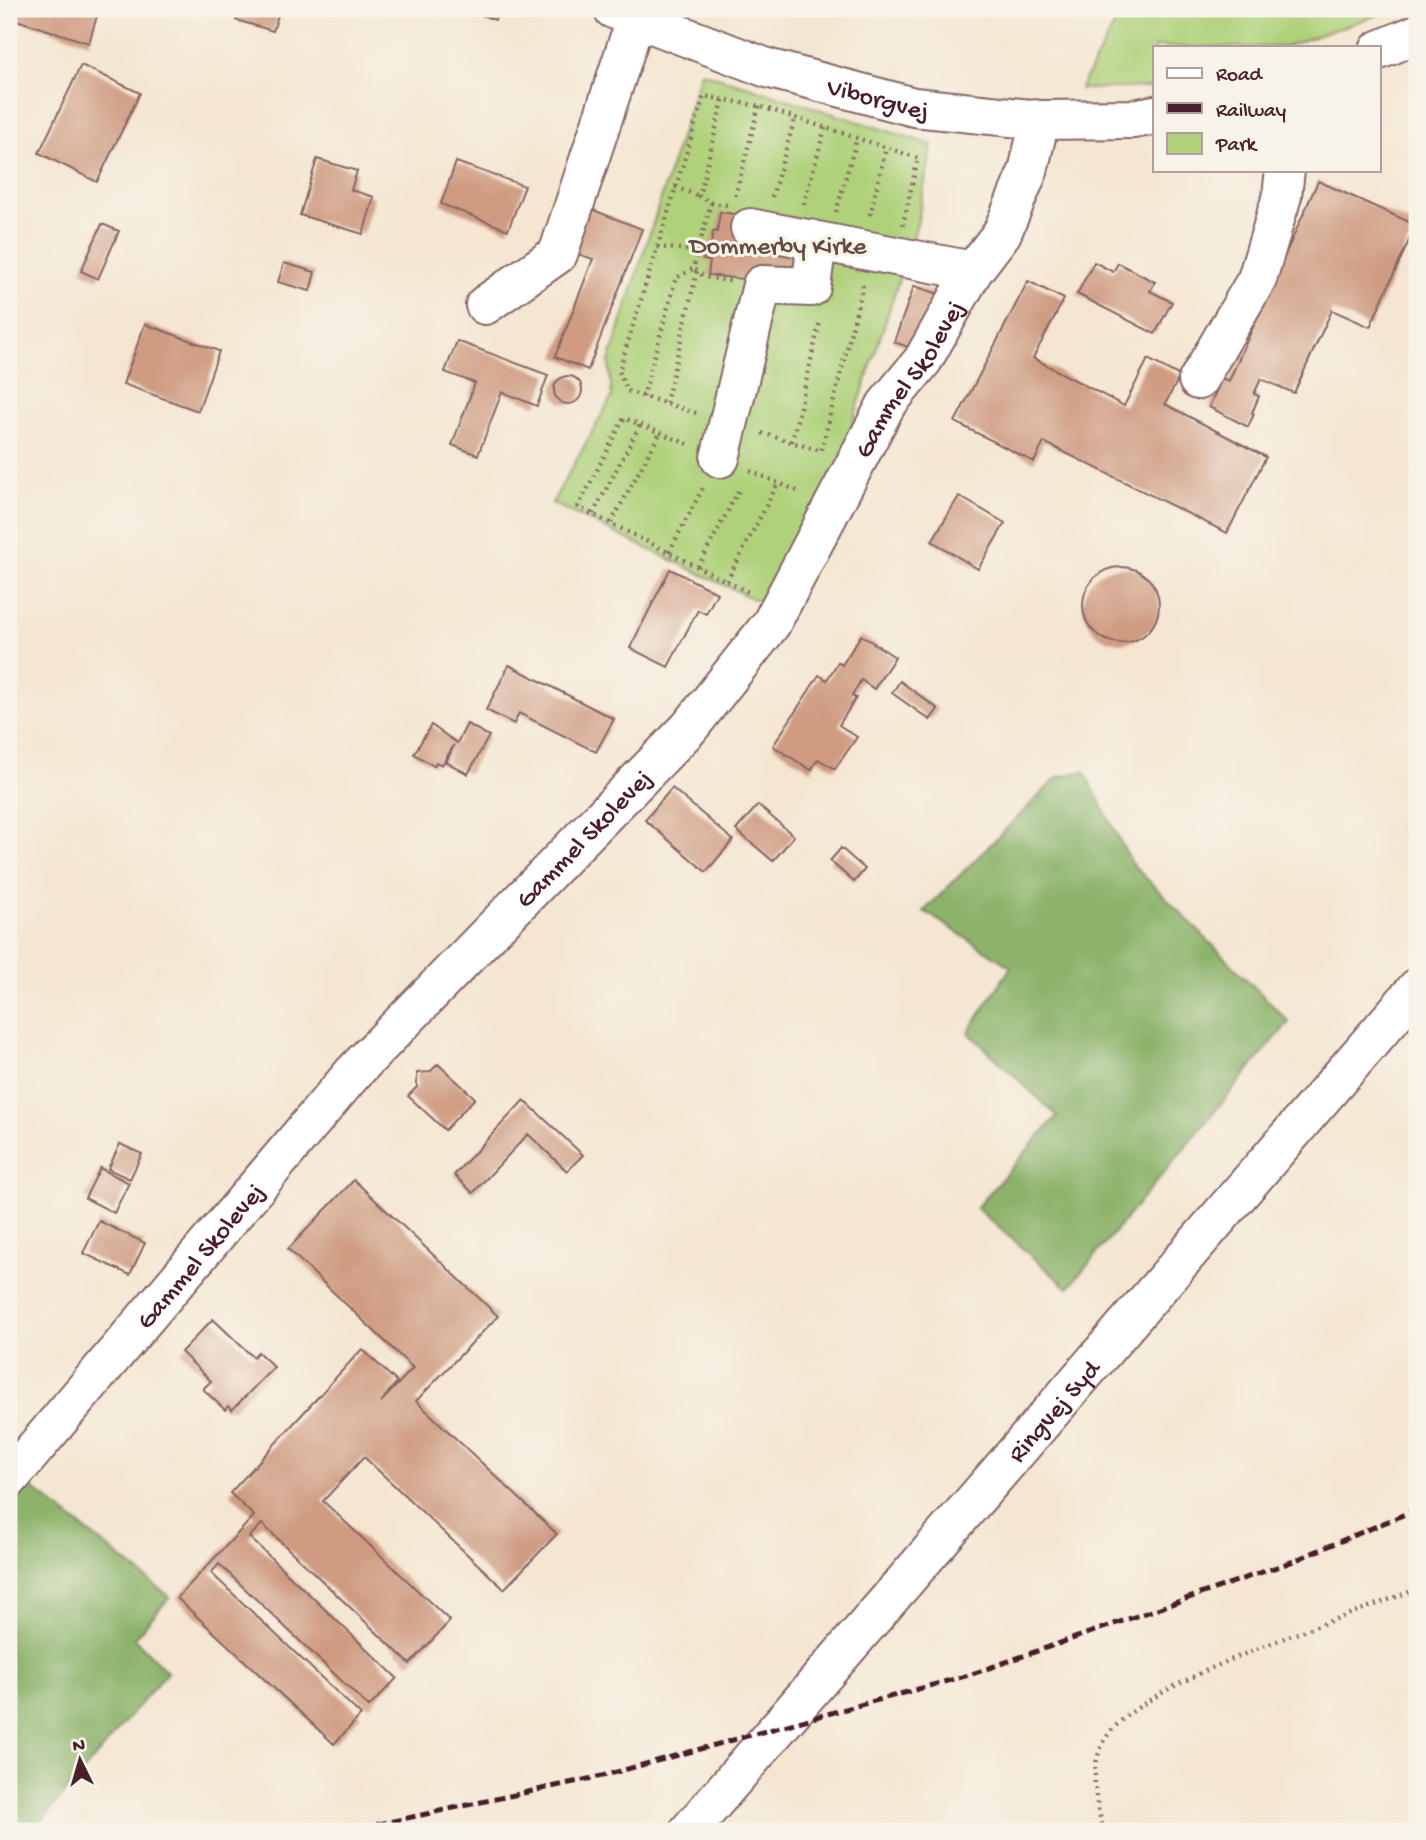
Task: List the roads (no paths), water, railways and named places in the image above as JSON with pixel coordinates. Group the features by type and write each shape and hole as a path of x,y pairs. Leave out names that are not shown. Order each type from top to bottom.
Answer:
{"street":[{"name":"Viborgvej","path":"625,13 767,68 914,107 1040,120 1133,119 1153,115"},
{"path":"485,305 558,254 625,13"},
{"path":"1380,50 1417,34"},
{"name":"Gammel Skolevej","path":"9,1479 353,1073 689,728 771,624 886,405 923,360 973,271 1002,233 1020,193 1040,120"},
{"path":"1198,380 1257,279 1282,196 1285,172"},
{"path":"760,217 824,242 973,271"},
{"path":"735,465 762,285 811,287 815,257 824,242"},
{"name":"Ringvej Syd","path":"690,1831 1417,988"}],"railway":[{"path":"347,1831 602,1776 969,1675 1291,1562 1417,1509"}],"park label":[{"name":"Dommerby Kirke","path":"778,244"}]}
